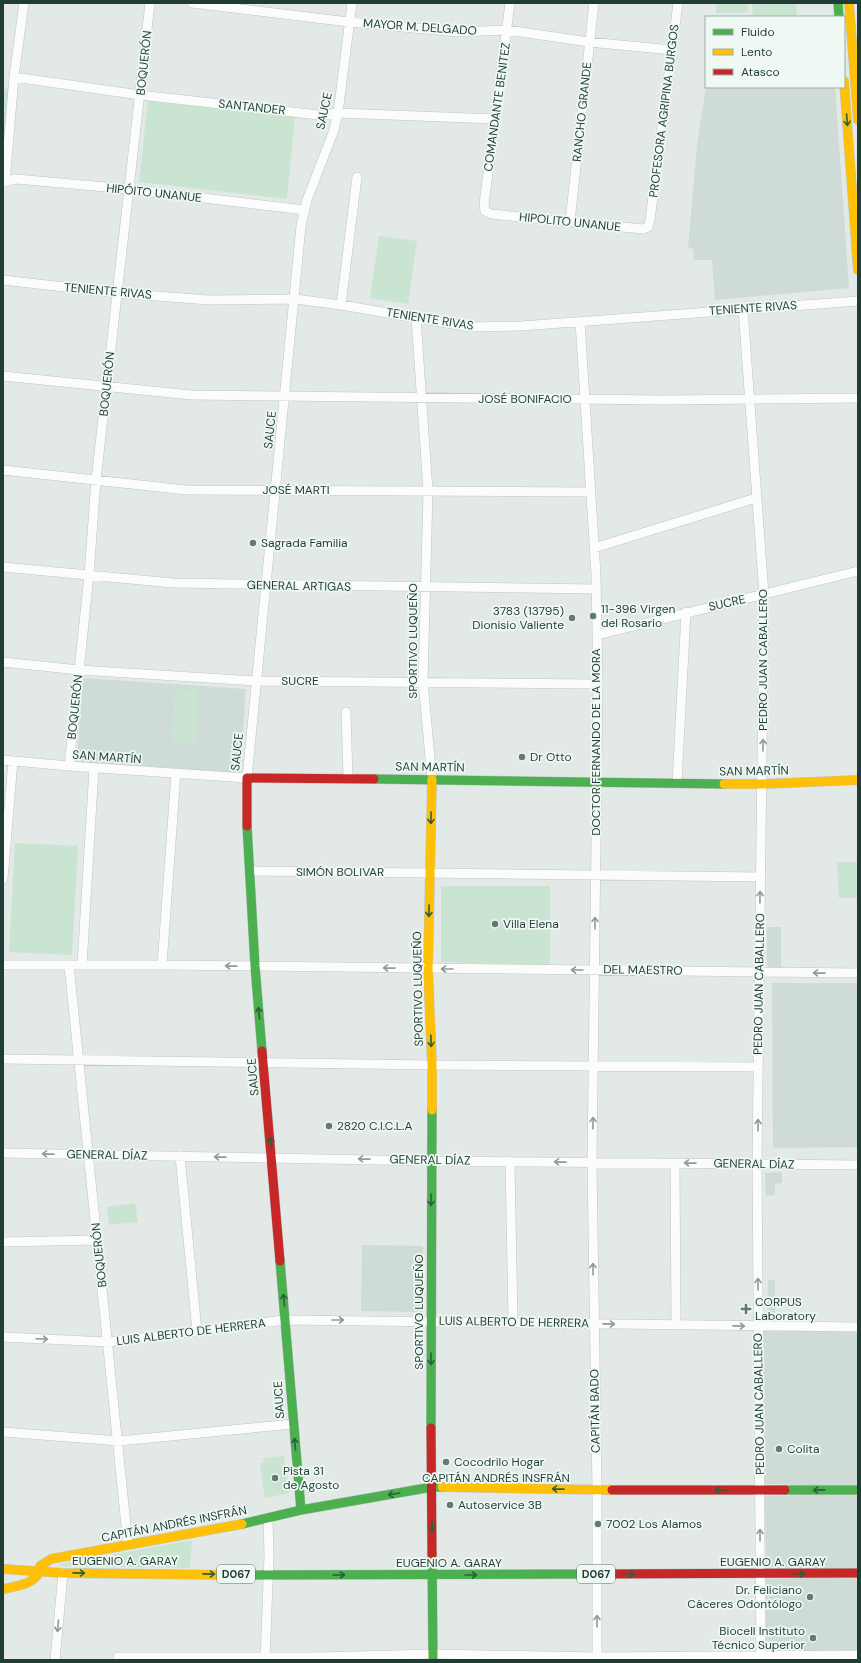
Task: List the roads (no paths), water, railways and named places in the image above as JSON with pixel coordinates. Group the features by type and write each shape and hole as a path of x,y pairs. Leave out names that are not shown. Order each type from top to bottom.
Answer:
{"street":[{"path":"4,182 24,3"},
{"name":"BOQUERÓN","path":"69,766 89,575 96,480 128,189 132,178 150,3"},
{"name":"MAYOR M. DELGADO","path":"192,3 349,22 458,32 507,30 589,42 672,50"},
{"name":"SAUCE","path":"301,1510 255,966 246,801 247,778 286,396 301,226 305,210 334,130 338,113 352,3"},
{"name":"COMANDANTE BENITEZ","path":"485,211 484,204 510,3"},
{"name":"RANCHO GRANDE","path":"570,222 594,3"},
{"name":"PROFESORA AGRIPINA BURGOS","path":"650,220 678,3"},
{"path":"838,3 839,16"},
{"path":"849,3 858,120"},
{"name":"SANTANDER","path":"15,74 140,95 318,115 338,113 496,119"},
{"path":"845,88 858,270"},
{"path":"341,305 357,177"},
{"name":"HIPÓITO UNANUE","path":"4,182 16,179 128,189 305,210"},
{"name":"HIPOLITO UNANUE","path":"485,211 491,214 643,230 648,228 650,220"},
{"name":"TENIENTE RIVAS","path":"3,280 117,293 209,300 295,299 341,305 470,327 521,326 743,308 858,301"},
{"name":"PEDRO JUAN CABALLERO","path":"743,308 764,595 757,1164 760,1658"},
{"name":"SPORTIVO LUQUEÑO","path":"416,318 420,398 428,491 423,682 432,779 428,968 432,1065 430,1320 433,1657"},
{"name":"DOCTOR FERNANDO DE LA MORA","path":"580,321 594,548 598,684 592,1162"},
{"name":"JOSÉ BONIFACIO","path":"3,376 192,395 585,399 858,398"},
{"name":"JOSÉ MARTI","path":"3,470 186,490 591,492"},
{"path":"594,548 756,498"},
{"name":"GENERAL ARTIGAS","path":"3,567 173,583 267,586 596,589"},
{"name":"SUCRE","path":"597,635 858,571"},
{"path":"677,783 686,612"},
{"name":"SUCRE","path":"3,662 79,670 257,681 598,684"},
{"path":"346,712 348,778"},
{"name":"SAN MARTÍN","path":"3,760 94,768 247,778 762,784 858,780"},
{"path":"3,879 13,761"},
{"path":"85,965 94,768"},
{"path":"162,965 176,773"},
{"name":"SIMÓN BOLIVAR","path":"250,871 761,877"},
{"name":"DEL MAESTRO","path":"3,965 162,965 858,973"},
{"name":"BOQUERÓN","path":"68,965 119,1441 128,1544"},
{"path":"3,1059 594,1067 758,1067"},
{"name":"GENERAL DÍAZ","path":"3,1153 431,1161 858,1165"},
{"path":"180,1156 197,1332"},
{"path":"510,1161 513,1322"},
{"name":"CAPITÁN BADO","path":"592,1162 597,1490 597,1659"},
{"path":"675,1163 676,1325"},
{"path":"3,1242 97,1240"},
{"name":"LUIS ALBERTO DE HERRERA","path":"3,1337 108,1342 285,1320 430,1320 594,1324 858,1327"},
{"path":"3,1432 119,1441 293,1424"},
{"name":"CAPITÁN ANDRÉS INSFRÁN","path":"40,1571 40,1566 51,1559 268,1519 301,1510 432,1487 597,1490 858,1490"},
{"path":"266,1658 269,1574 268,1519"},
{"name":"D067","path":"3,1569 40,1571"},
{"path":"3,1589 32,1581 37,1577 40,1571"},
{"name":"EUGENIO A. GARAY","path":"40,1571 63,1573 432,1575 858,1573"},
{"path":"55,1660 63,1573"},
{"path":"118,1657 314,1659 433,1657 597,1659 760,1658 858,1655"}],"place":[{"name":"Sagrada Familia","path":"253,543"},
{"name":"11-396 Virgen del Rosario","path":"593,616"},
{"name":"3783 (13795) Dionisio Valiente","path":"572,618"},
{"name":"Dr Otto","path":"522,757"},
{"name":"Villa Elena","path":"495,924"},
{"name":"2820 C.I.C.L.A","path":"329,1126"},
{"name":"CORPUS Laboratory","path":"746,1309"},
{"name":"Colita","path":"779,1449"},
{"name":"Cocodrilo Hogar","path":"446,1462"},
{"name":"Pista 31 de Agosto","path":"275,1478"},
{"name":"Autoservice 3B","path":"450,1505"},
{"name":"7002 Los Alamos","path":"598,1524"},
{"name":"Dr. Feliciano Cáceres Odontólogo","path":"810,1597"},
{"name":"Biocell Instituto Técnico Superior","path":"813,1638"}]}
